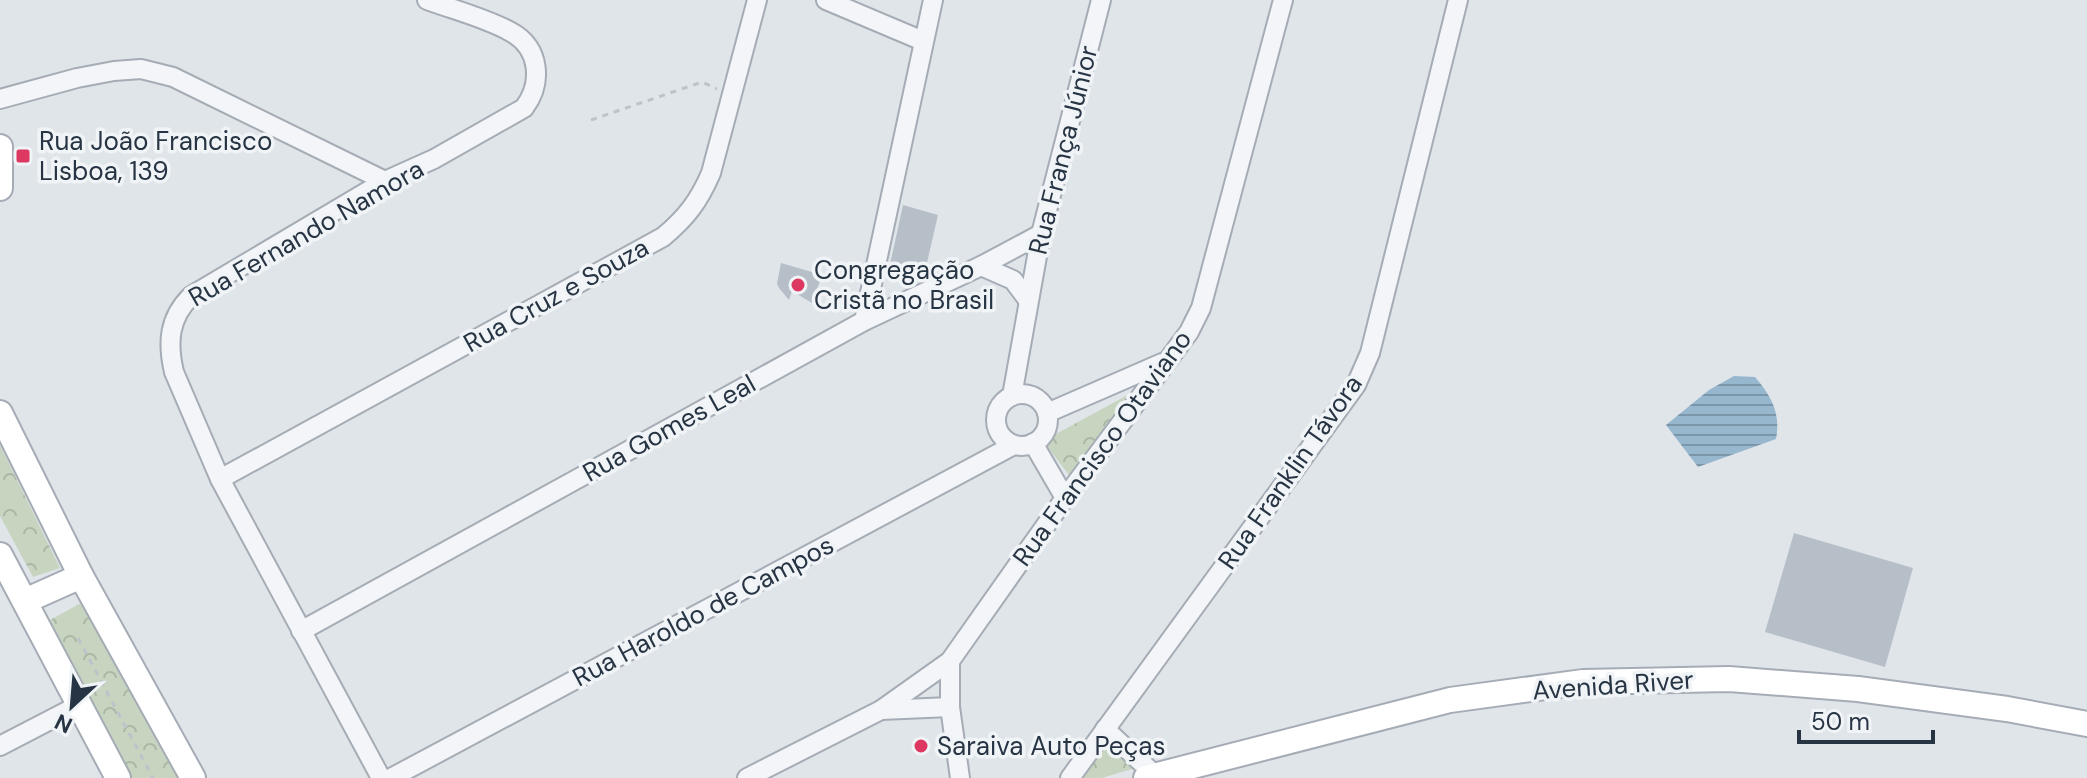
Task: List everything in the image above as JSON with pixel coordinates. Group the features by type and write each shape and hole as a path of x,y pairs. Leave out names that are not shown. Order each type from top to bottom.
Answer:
{"street":[{"name":"Rua Fernando Namora","path":"381,778 220,479 174,372 169,336 179,308 191,296 385,181 494,127 524,108 534,95 536,64 528,47 512,32 427,0"},
{"name":"Rua Cruz e Souza","path":"220,479 663,237 684,220 699,199 711,173 757,0"},
{"path":"826,0 923,41"},
{"path":"864,321 933,0"},
{"name":"Rua França Júnior","path":"1012,396 1041,234 1101,0"},
{"name":"Rua Francisco Otaviano","path":"747,778 881,710 950,661 1065,498 1189,332 1201,308 1283,0"},
{"name":"Rua Franklin Távora","path":"1070,778 1356,385 1370,353 1458,0"},
{"path":"0,99 77,78 141,69 173,77 385,181"},
{"path":"0,147 0,188"},
{"name":"Rua Gomes Leal","path":"301,631 864,321 1041,234"},
{"name":"Rua França Júnior","path":"981,266 1013,280 1028,300"},
{"path":"1047,413 1164,362"},
{"path":"1012,396 1030,396 1038,400 1047,413 1047,429 1033,443 1014,445 1006,441 997,426 999,408 1012,396"},
{"path":"0,413 81,576 193,778"},
{"path":"1033,443 1065,498"},
{"name":"Rua Haroldo de Campos","path":"391,778 1014,445"},
{"path":"0,555 118,778"},
{"path":"25,601 81,576"},
{"path":"950,661 950,707 960,778"},
{"name":"Avenida River","path":"1150,776 1450,700 1583,682 1729,679 1843,688 2007,709 2087,724"},
{"path":"0,746 79,705"},
{"name":"Rua Francisco Otaviano","path":"881,710 950,707"},
{"path":"1105,729 1150,776"}],"path":[{"path":"591,120 702,82 732,95"},
{"path":"78,638 153,778"}],"green space":[{"path":"1135,391 1072,479 1043,441"},
{"path":"0,445 60,568 33,577 0,516"},
{"path":"90,598 184,778 132,778 50,620"},
{"path":"1105,743 1135,768 1102,778 1077,778"}],"water":[{"path":"1734,376 1755,377 1766,391 1776,413 1776,439 1698,467 1666,425 1709,390"}],"building":[{"path":"903,205 938,215 923,280 913,284 889,269"},
{"name":"Congregação Cristã no Brasil","path":"781,263 822,275 812,303 792,291 789,300 779,288"},
{"path":"1794,533 1913,568 1885,667 1765,632"}],"place":[{"name":"Rua João Francisco Lisboa, 139","path":"23,156"},
{"name":"Congregação Cristã no Brasil","path":"798,285"},
{"name":"Saraiva Auto Peças","path":"921,746"}]}
